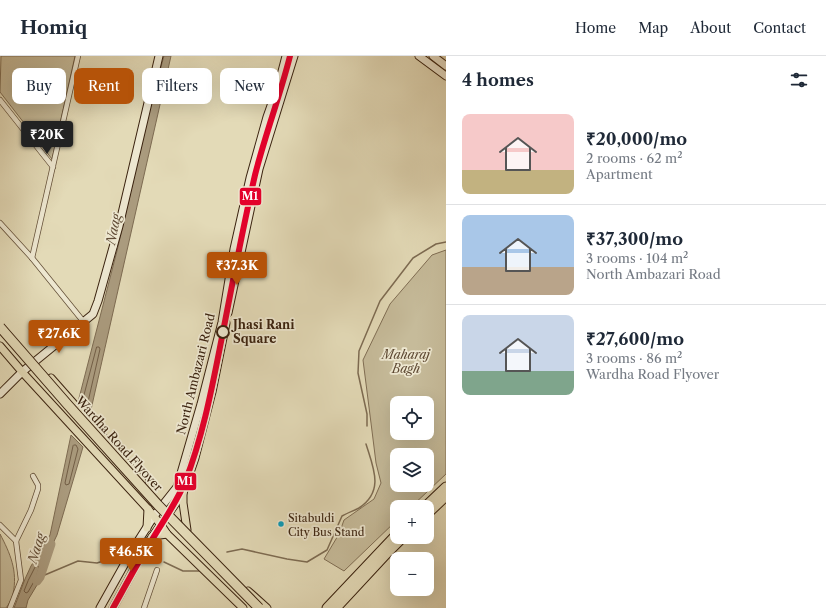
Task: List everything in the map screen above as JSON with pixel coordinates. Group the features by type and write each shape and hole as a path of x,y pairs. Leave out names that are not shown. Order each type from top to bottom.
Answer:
{"highway":[{"name":"Wardha Road Flyover","path":"0,326 158,506 259,608"},
{"name":"Wardha Road Flyover","path":"0,334 45,387 148,501 252,608"},
{"path":"432,500 446,487"},
{"path":"434,507 446,496"},
{"path":"327,608 390,541"},
{"path":"336,608 396,544"}],"main road":[{"path":"0,394 22,372 93,314 119,226 159,56"},
{"name":"North Ambazari Road","path":"100,608 133,549 154,516 177,487 201,404 222,322 234,249 250,178 286,56"},
{"name":"North Ambazari Road","path":"113,608 152,537 183,493 195,458 212,392 234,281 259,169 294,56"},
{"path":"419,56 446,76"},
{"path":"433,56 446,66"},
{"path":"0,321 187,530 267,608"},
{"path":"0,346 148,509 168,534 244,608"},
{"path":"204,390 212,392"},
{"path":"183,493 187,530"},
{"path":"147,528 148,509"},
{"path":"152,537 168,534"}],"street":[{"path":"32,258 78,56"},
{"path":"0,100 53,167"},
{"path":"0,223 32,258 83,321"},
{"path":"10,608 21,580 16,541 32,510 38,489 38,485 33,476"},
{"path":"0,525 16,541"},
{"path":"144,608 158,570"}],"green space":[{"path":"1,56 75,56 66,96 66,68 12,68 12,104 64,104 52,159 0,92"},
{"name":"Maharaj Bagh","path":"446,250 446,474 434,485 434,448 390,448 390,492 427,492 418,500 390,500 390,527 344,571 324,559 339,534 344,520 374,499 381,483 376,463 363,360 390,304 432,255"},
{"path":"0,534 10,555 14,570 13,596 6,608 0,608"}],"water":[{"path":"164,56 171,56 168,68 161,68"},
{"path":"151,104 160,104 90,414 78,402 117,251"},
{"path":"71,435 83,447 57,535 45,560 40,580 28,600 26,608 14,608 31,566 50,535"}],"waterway":[{"path":"367,426 367,414 358,373 359,351 380,301 413,258 436,244 446,242"},
{"path":"227,552 242,549 307,562 327,550 342,516 359,508 372,494 375,478 372,461 366,444"},
{"name":"Naag","path":"37,581 40,577 51,544"},
{"path":"40,577 78,561 97,563 119,556 126,558"},
{"path":"164,562 183,571 199,571"}],"transit line":[{"name":"M1","path":"113,608 177,498 192,464 212,389 255,175 290,56"}],"place":[{"name":"Jhasi Rani Square","path":"223,332"},
{"name":"Sitabuldi City Bus Stand","path":"281,524"}]}
